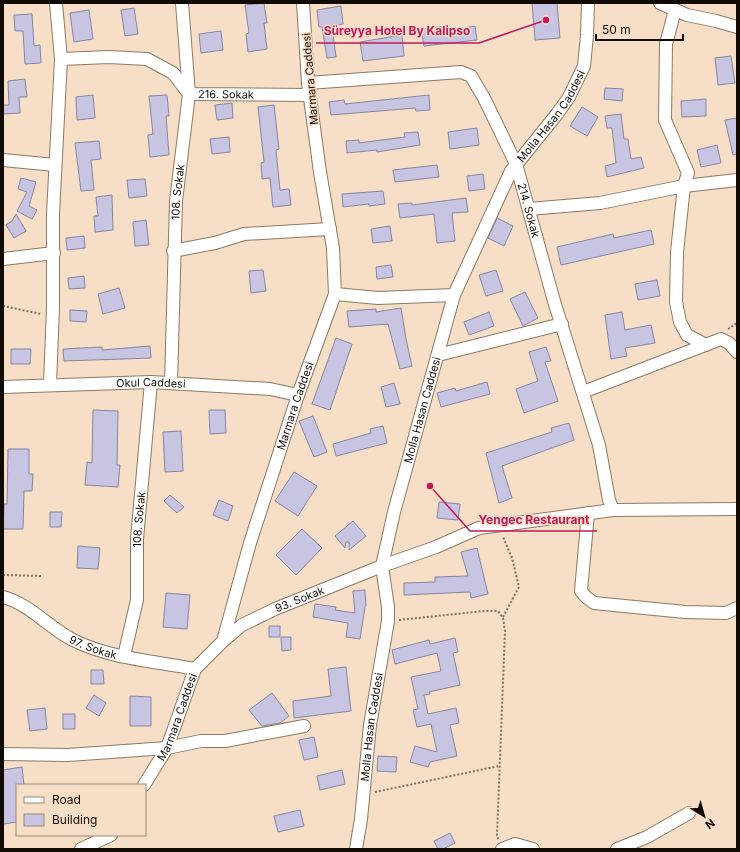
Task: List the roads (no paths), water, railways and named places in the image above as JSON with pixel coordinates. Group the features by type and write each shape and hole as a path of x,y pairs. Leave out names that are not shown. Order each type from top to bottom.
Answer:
{"street":[{"path":"50,384 55,165 61,59 56,3"},
{"name":"108. Sokak","path":"171,383 173,251 176,201 189,94 182,3"},
{"name":"Marmara Caddesi","path":"145,784 167,748 195,669 222,641 250,543 298,395 335,294 336,278 330,229 320,172 308,83 303,3"},
{"name":"Molla Hasan Caddesi","path":"356,849 364,794 370,725 388,621 388,607 382,566 394,512 454,295 510,171 557,114 569,97 584,66 588,3"},
{"path":"660,3 687,15 737,27"},
{"path":"675,10 666,44 664,120 688,173 684,186 677,252 676,302 680,322 687,335 706,345"},
{"path":"716,21 737,18"},
{"name":"216. Sokak","path":"61,59 110,57 147,59 173,73 189,94 310,95"},
{"name":"214. Sokak","path":"308,83 460,72 471,76 484,98 516,164 562,324 599,445 609,500 613,510"},
{"path":"3,160 55,165"},
{"path":"529,210 600,203 684,186 737,180"},
{"path":"173,251 208,244 244,234 330,229"},
{"path":"3,259 54,253"},
{"path":"335,294 378,298 454,295"},
{"path":"438,355 562,324"},
{"path":"583,392 721,340 729,343 737,352"},
{"name":"108. Sokak","path":"124,656 137,600 137,539 151,382"},
{"name":"Okul Caddesi","path":"3,387 50,384 151,382 270,389 298,395"},
{"name":"93. Sokak","path":"222,641 242,625 275,609 382,566 436,547 479,528 613,510 737,509"},
{"path":"588,513 580,582 581,590 590,600 604,604 685,612 726,613 737,608"},
{"name":"97. Sokak","path":"3,597 15,600 73,640 113,655 195,669"},
{"path":"3,754 68,755 167,748 201,740 225,742 304,726"},
{"path":"617,849 647,837 689,813"},
{"path":"81,849 110,836"},
{"path":"107,849 110,836"},
{"path":"501,845 515,844 532,849"}],"place":[{"name":"Süreyya Hotel By Kalipso","path":"546,20"},
{"name":"Yengec Restaurant","path":"430,486"}]}
